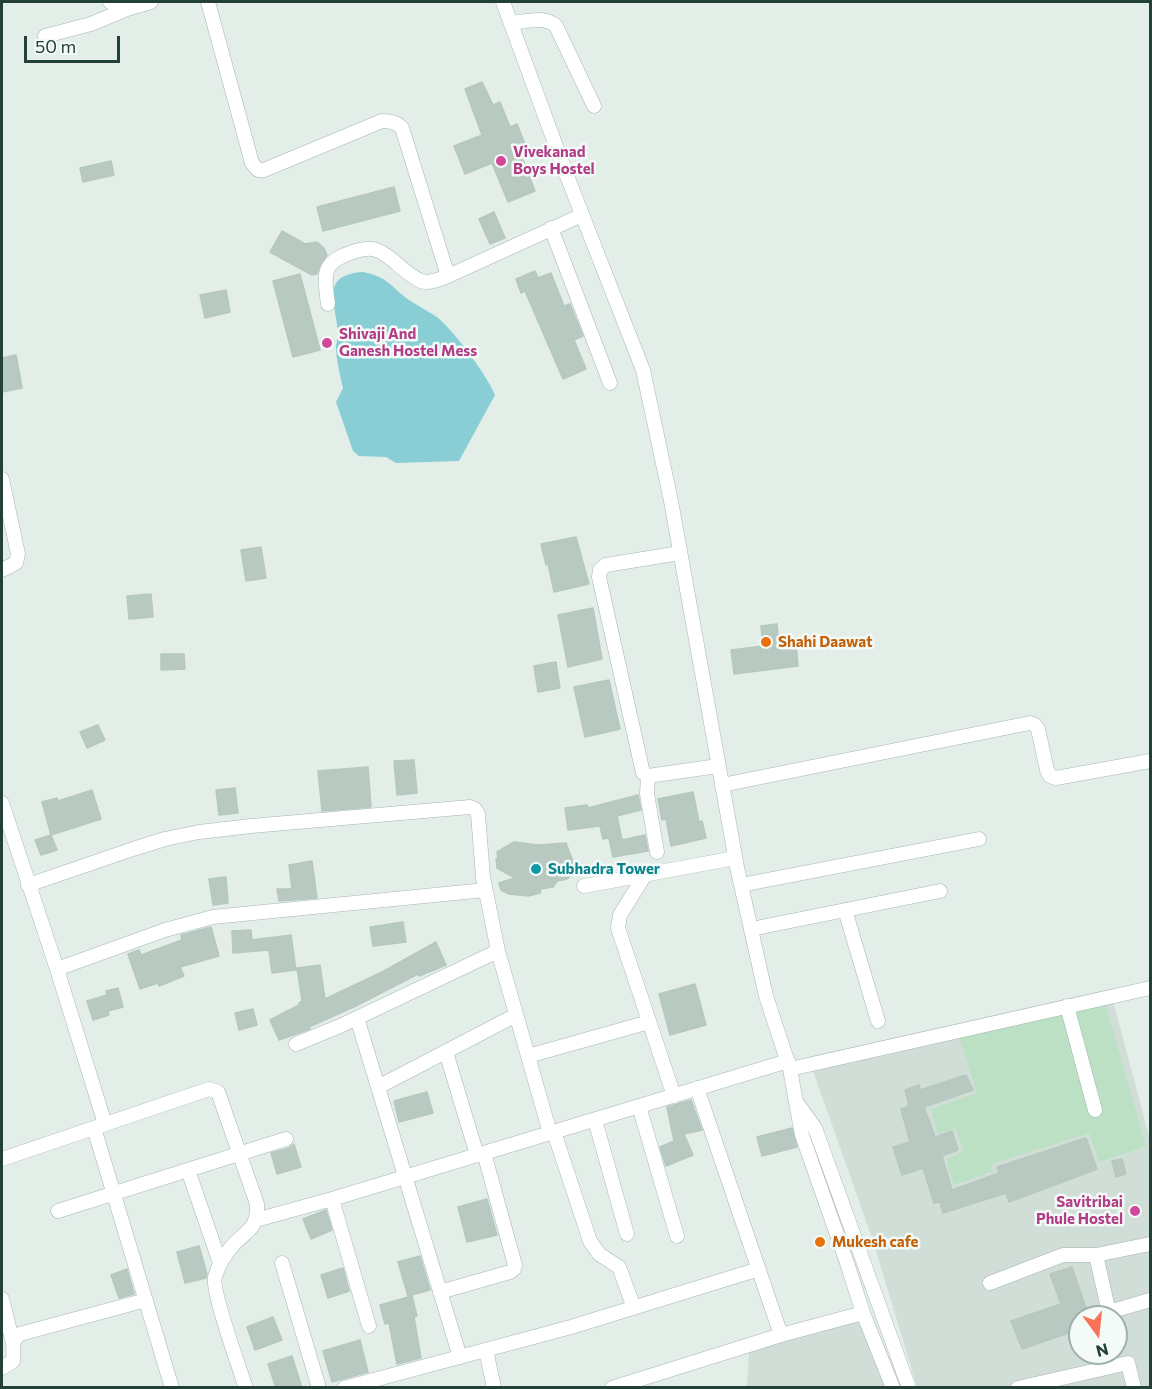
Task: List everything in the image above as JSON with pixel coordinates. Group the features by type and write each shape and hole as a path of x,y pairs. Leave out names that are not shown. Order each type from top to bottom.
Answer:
{"street":[{"path":"110,2 127,9"},
{"path":"45,36 91,24 151,2"},
{"path":"208,2 255,167 264,170 382,121 398,124 402,128 448,276"},
{"path":"504,2 582,215 643,370 671,501 735,858 766,996 789,1065 802,1135 863,1313 893,1388"},
{"path":"511,23 551,21 556,26 594,106"},
{"path":"328,304 325,277 334,260 339,256 363,249 378,250 421,280 433,282 582,215"},
{"path":"551,228 610,383"},
{"path":"2,479 18,554 16,563 2,570"},
{"path":"680,554 606,565 600,570 599,577 643,773 648,776 718,766"},
{"path":"722,785 1030,723 1038,729 1047,770 1050,776 1056,778 1150,761"},
{"path":"648,776 647,794 657,852"},
{"path":"2,803 57,969 100,1126 114,1194 172,1388"},
{"path":"28,885 144,846 199,832 470,807 475,809 478,814 480,861 498,951 552,1132 590,1241 599,1254 619,1267 634,1308"},
{"path":"741,885 979,839"},
{"path":"584,886 735,858"},
{"path":"645,875 620,915 618,927 674,1096"},
{"path":"57,969 165,930 213,917 485,890"},
{"path":"751,929 940,891"},
{"path":"845,910 878,1021"},
{"path":"296,1044 357,1018 498,951"},
{"path":"256,1220 697,1088 789,1065 1150,988"},
{"path":"1067,1006 1095,1110"},
{"path":"378,1087 516,1016"},
{"path":"357,1018 460,1357"},
{"path":"528,1056 649,1022"},
{"path":"440,1292 514,1269 480,1154 446,1052"},
{"path":"697,1088 781,1335"},
{"path":"2,1159 208,1089 215,1089 257,1204 256,1220 248,1233 234,1244 220,1263 214,1277 214,1287 246,1388"},
{"path":"797,1103 815,1128 909,1388"},
{"path":"639,1106 677,1236"},
{"path":"595,1120 627,1234"},
{"path":"58,1211 286,1139"},
{"path":"188,1170 220,1263"},
{"path":"332,1199 369,1326"},
{"path":"990,1283 1064,1255 1096,1255 1150,1244"},
{"path":"1096,1255 1107,1305"},
{"path":"282,1263 319,1388"},
{"path":"344,1388 634,1308 759,1269"},
{"path":"2,1299 13,1343 13,1361 2,1368"},
{"path":"13,1343 17,1336 32,1329 146,1300"},
{"path":"1128,1308 1150,1300"},
{"path":"612,1388 781,1335 863,1313"},
{"path":"486,1350 494,1388"},
{"path":"1128,1363 1134,1388"},
{"path":"1018,1388 1040,1385 1097,1365"}],"shaded area":[{"path":"1110,989 1150,1140 1150,1387 917,1387 872,1238 808,1057"},
{"path":"866,1312 893,1388 743,1388 747,1386 749,1352"}],"green space":[{"path":"1103,996 1146,1146 1099,1162 1089,1133 992,1164 993,1171 954,1185 946,1159 963,1152 956,1129 938,1133 931,1109 977,1093 957,1030"}],"water":[{"path":"363,272 384,279 409,300 437,317 461,343 491,386 495,395 459,461 396,463 386,457 359,456 353,451 336,402 343,388 337,356 338,332 333,292 340,279 349,274"}],"building":[{"path":"482,82 493,105 500,102 510,127 517,124 529,154 522,157 535,191 508,202 492,163 465,174 454,146 482,135 465,89"},
{"path":"111,161 114,175 83,182 80,168"},
{"path":"394,187 400,211 323,231 317,207"},
{"path":"494,212 505,238 490,244 479,219"},
{"path":"282,231 305,244 317,242 324,248 327,255 317,274 312,275 270,252"},
{"path":"535,271 538,278 551,273 564,306 570,304 583,336 574,340 586,369 563,379 525,291 521,293 516,279"},
{"path":"300,274 320,350 293,357 273,281"},
{"path":"226,290 230,312 205,318 200,295"},
{"path":"16,355 22,388 2,392 2,358"},
{"path":"576,537 589,584 554,592 541,544"},
{"path":"261,547 266,578 246,581 241,550"},
{"path":"151,594 153,617 129,619 127,596"},
{"path":"593,608 602,659 568,667 558,615"},
{"path":"777,624 779,645 796,643 798,666 734,674 731,650 763,646 761,626"},
{"path":"161,654 184,654 185,669 161,670"},
{"path":"556,662 560,688 538,692 534,666"},
{"path":"609,680 620,729 585,737 574,687"},
{"path":"98,725 105,740 87,748 80,732"},
{"path":"414,760 417,793 397,795 394,761"},
{"path":"368,767 371,807 322,811 318,771"},
{"path":"235,788 238,813 219,815 216,790"},
{"path":"92,790 101,819 51,835 42,802 57,798 58,801"},
{"path":"693,792 699,822 702,821 706,838 671,846 666,819 662,820 658,799"},
{"path":"638,795 641,810 617,816 622,840 645,835 648,851 613,857 609,838 603,839 600,826 568,830 565,808 587,805 588,808"},
{"path":"51,835 57,850 41,855 35,840"},
{"name":"Subhadra Tower","path":"514,842 538,845 566,843 574,873 567,879 557,881 553,887 541,889 540,893 528,896 509,894 501,890 499,883 515,878 497,868 497,852"},
{"path":"312,861 317,898 279,901 277,889 292,889 289,865"},
{"path":"226,877 228,903 213,905 209,879"},
{"path":"403,922 406,942 373,946 370,927"},
{"path":"211,927 219,956 180,967 184,976 159,986 158,983 140,989 128,954 139,950 141,955 182,940 181,935"},
{"path":"251,930 252,940 291,935 296,970 272,973 269,950 233,953 232,931"},
{"path":"436,942 446,965 419,976 418,974 309,1027 310,1029 279,1040 270,1020 299,1005 302,1001 297,968 320,965 325,999 384,971"},
{"path":"695,984 706,1025 670,1035 659,994"},
{"path":"118,988 123,1007 108,1011 109,1015 93,1020 87,1001 107,995 106,991"},
{"path":"253,1009 257,1025 239,1030 235,1013"},
{"path":"966,1075 973,1090 924,1107 935,1137 952,1131 958,1150 942,1156 952,1190 999,1173 997,1167 1086,1138 1097,1169 1009,1202 1006,1193 943,1213 940,1202 934,1203 923,1168 902,1175 893,1147 910,1142 901,1109 909,1106 905,1090 919,1085 920,1090"},
{"path":"427,1092 433,1113 399,1122 394,1101"},
{"path":"691,1100 702,1130 684,1134 693,1155 666,1166 660,1147 674,1141 667,1107"},
{"path":"792,1128 797,1147 762,1156 757,1137"},
{"path":"294,1144 301,1167 277,1174 271,1153 289,1148"},
{"path":"1122,1159 1126,1174 1116,1177 1112,1161"},
{"path":"487,1199 497,1235 467,1242 458,1207"},
{"path":"326,1210 332,1230 311,1239 303,1219"},
{"path":"199,1246 207,1274 206,1278 185,1283 177,1252"},
{"path":"420,1256 430,1290 408,1296 398,1262"},
{"path":"1072,1267 1085,1305 1068,1305 1068,1333 1022,1349 1011,1321 1061,1304 1050,1274"},
{"path":"343,1268 349,1291 328,1298 321,1275"},
{"path":"127,1269 134,1294 119,1298 111,1275"},
{"path":"412,1296 417,1316 414,1317 421,1358 397,1364 389,1323 385,1324 380,1305"},
{"path":"273,1317 282,1340 255,1350 247,1327"},
{"path":"360,1340 368,1372 332,1382 323,1351"},
{"path":"292,1356 302,1388 276,1388 268,1364"}],"place":[{"name":"Vivekanad Boys Hostel","path":"501,161"},
{"name":"Shivaji And Ganesh Hostel Mess","path":"327,343"},
{"name":"Shahi Daawat","path":"766,642"},
{"name":"Subhadra Tower","path":"536,869"},
{"name":"Savitribai Phule Hostel","path":"1135,1211"},
{"name":"Mukesh cafe","path":"820,1242"}]}
